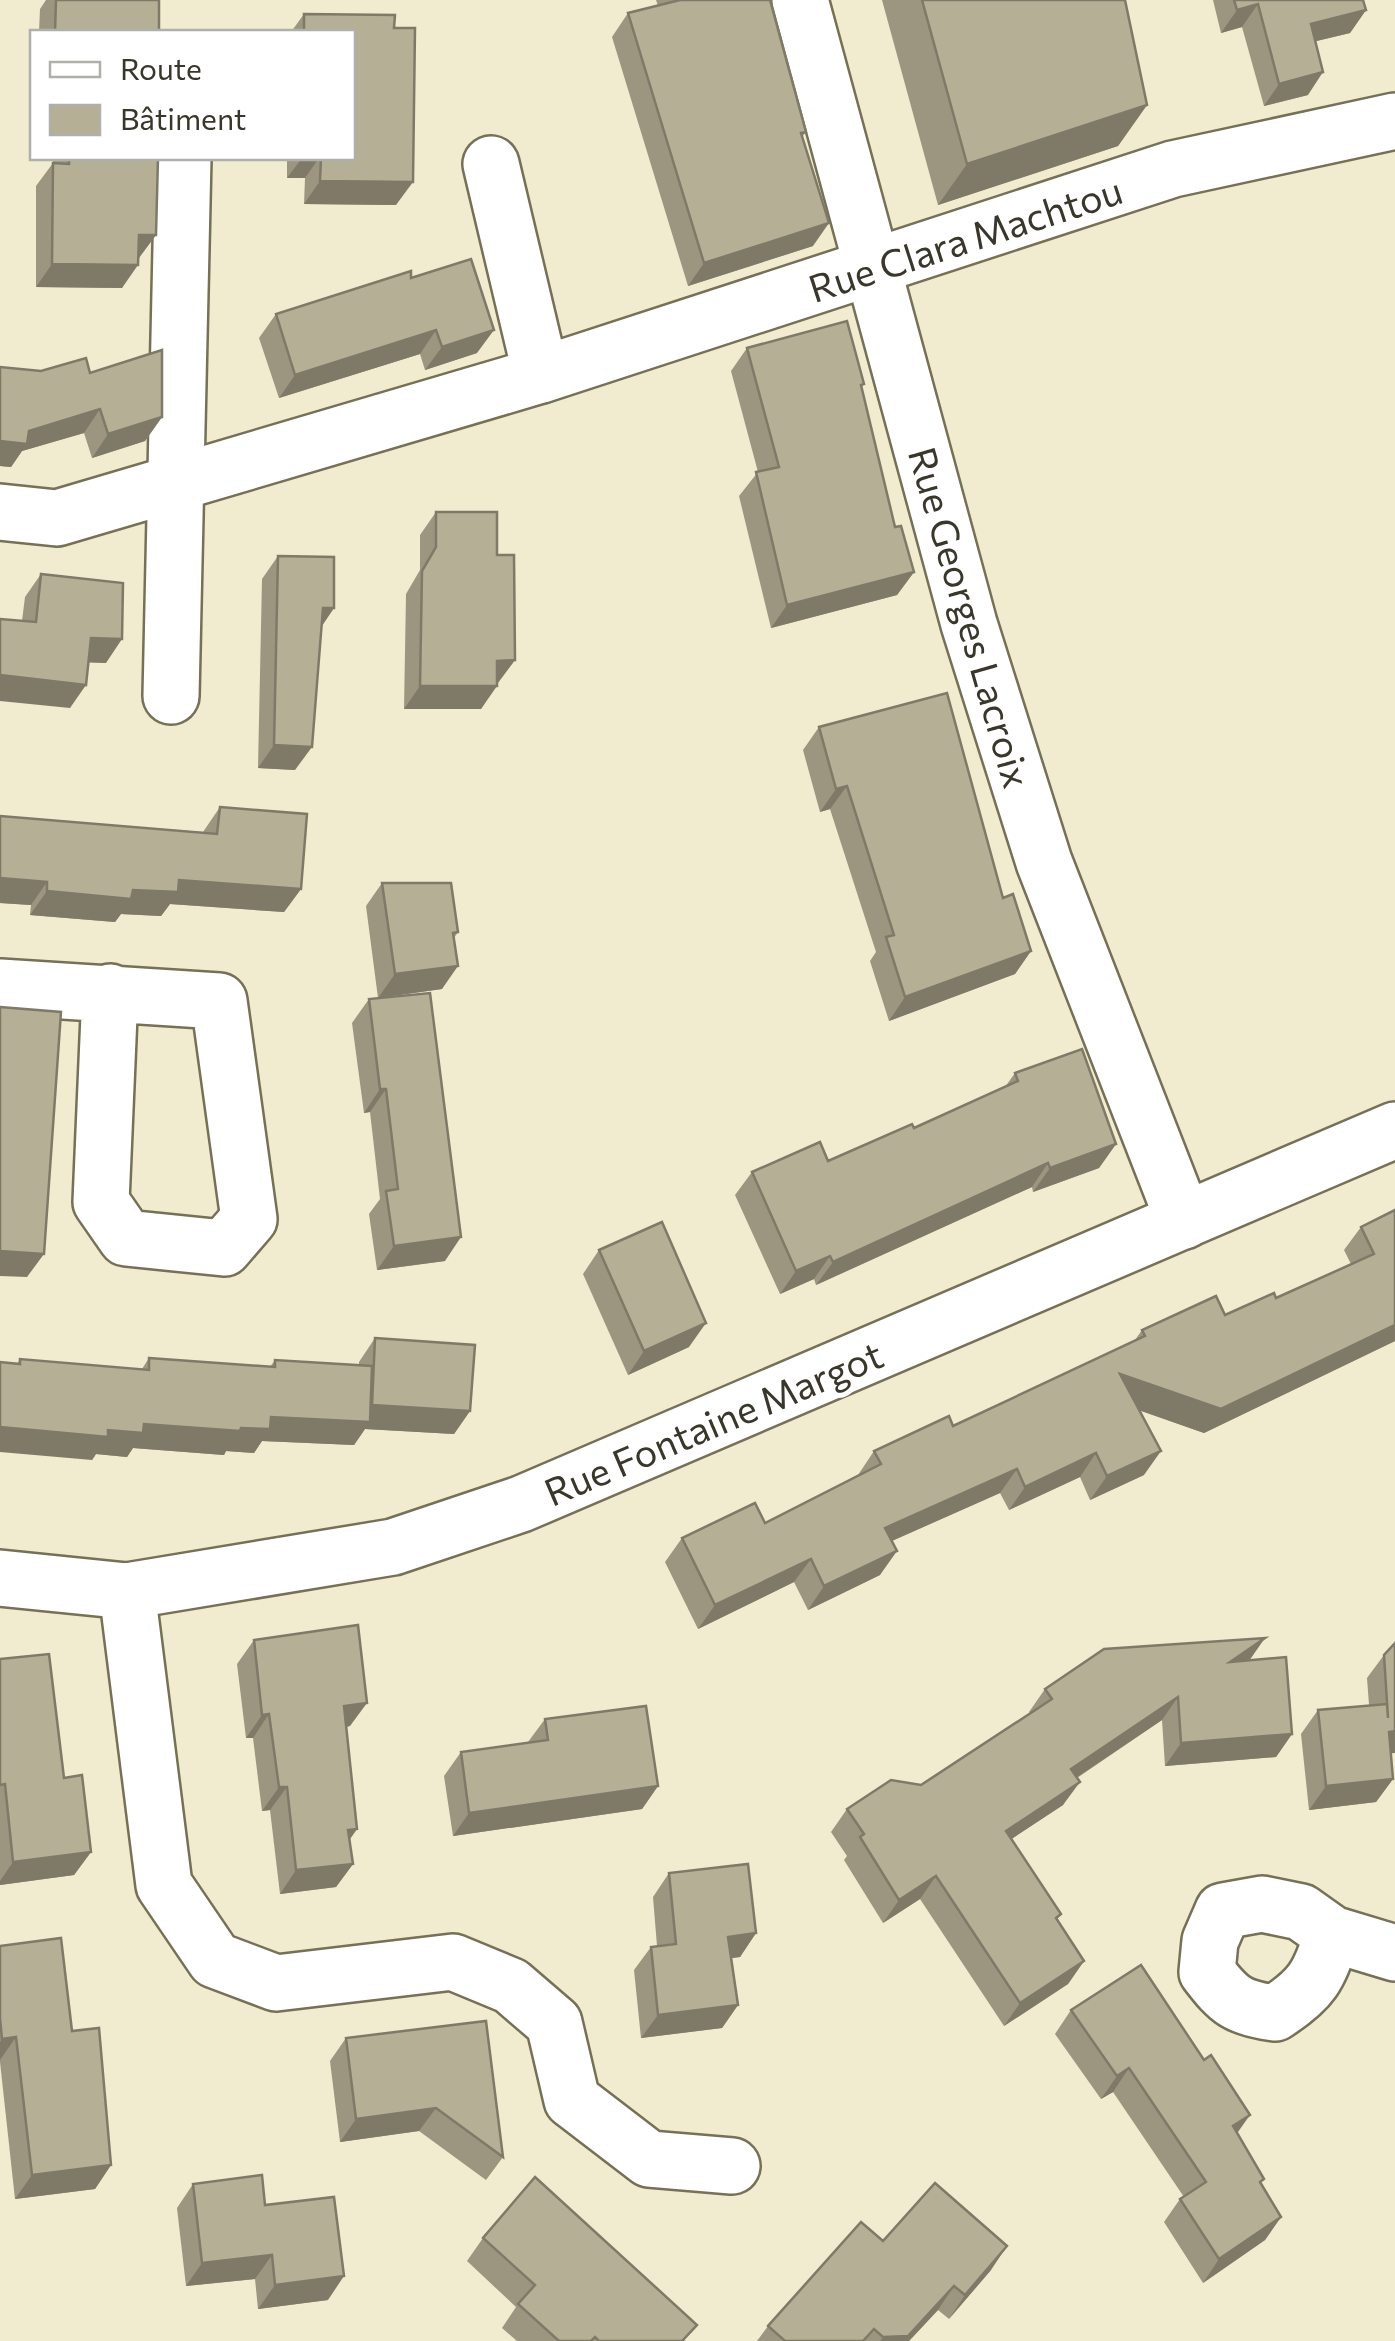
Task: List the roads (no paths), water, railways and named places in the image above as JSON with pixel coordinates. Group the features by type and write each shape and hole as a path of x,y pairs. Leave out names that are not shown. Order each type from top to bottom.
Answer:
{"street":[{"name":"Rue Georges Lacroix","path":"800,0 969,624 1044,862 1184,1221"},
{"name":"Rue Clara Machtou","path":"0,512 57,518 541,374 1173,169 1395,121"},
{"path":"170,696 182,160"},
{"path":"492,164 541,374"},
{"path":"0,987 110,992 219,1000 249,1220 224,1248 126,1238 101,1202 110,992"},
{"name":"Rue Fontaine Margot","path":"0,1578 127,1592 393,1547 521,1504 1395,1130"},
{"path":"127,1592 164,1885 215,1960 276,1983 453,1962 511,1986 554,2023 572,2100 648,2159 732,2166"},
{"path":"1332,1934 1395,1953"}]}
